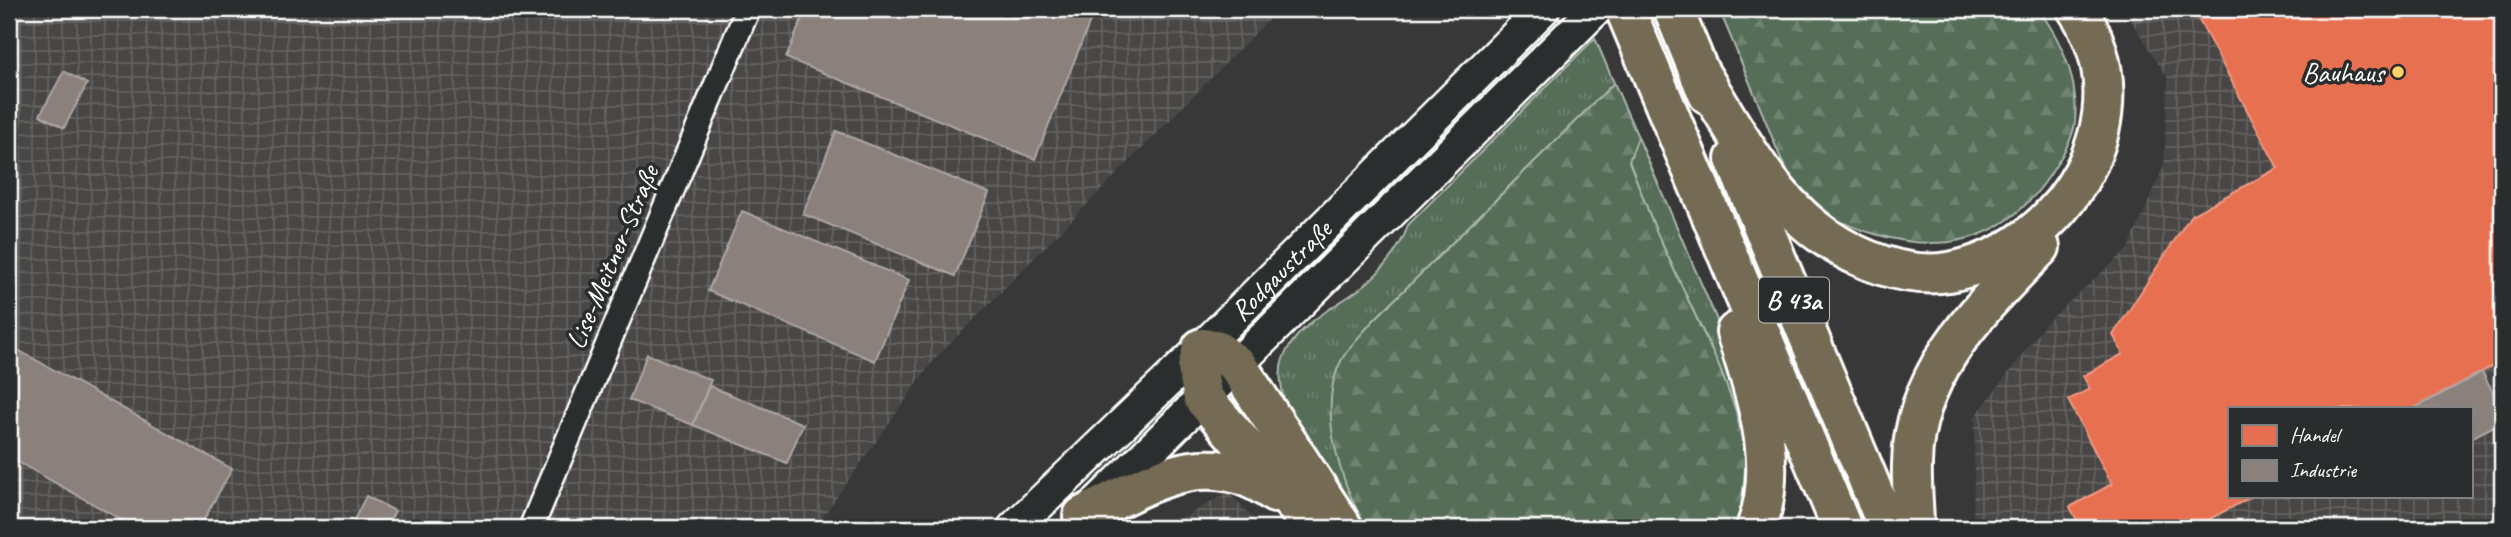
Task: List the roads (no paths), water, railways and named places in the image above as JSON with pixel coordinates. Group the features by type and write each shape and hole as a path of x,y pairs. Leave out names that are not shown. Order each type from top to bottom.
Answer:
{"highway":[{"name":"B 43a","path":"1625,9 1842,528"},
{"name":"B 43a","path":"1673,9 1888,528"},
{"path":"1699,72 1764,176 1821,234 1861,257 1882,265 1922,272 1947,272 1982,264 2023,241 2060,208 2086,170 2096,148 2101,126 2104,75 2098,49 2077,9"},
{"path":"1914,528 1912,462 1915,439 1939,367 1972,317 2077,207 2092,184 2103,159 2115,107 2115,80 2107,40 2092,9"},
{"path":"1666,106 1758,405 1766,446 1767,484 1756,528"},
{"path":"1308,521 1203,398 1197,368 1202,348 1215,349 1237,365 1343,528"},
{"path":"1078,522 1157,480 1204,468 1227,469 1263,484 1308,521"}],"main road":[{"name":"Rodgaustraße","path":"1014,528 1202,348 1543,9"},
{"name":"Rodgaustraße","path":"1078,522 1596,9"}],"street":[{"name":"Lise-Meitner-Straße","path":"531,528 748,9"}],"place":[{"name":"Bauhaus","path":"2398,72"}]}
